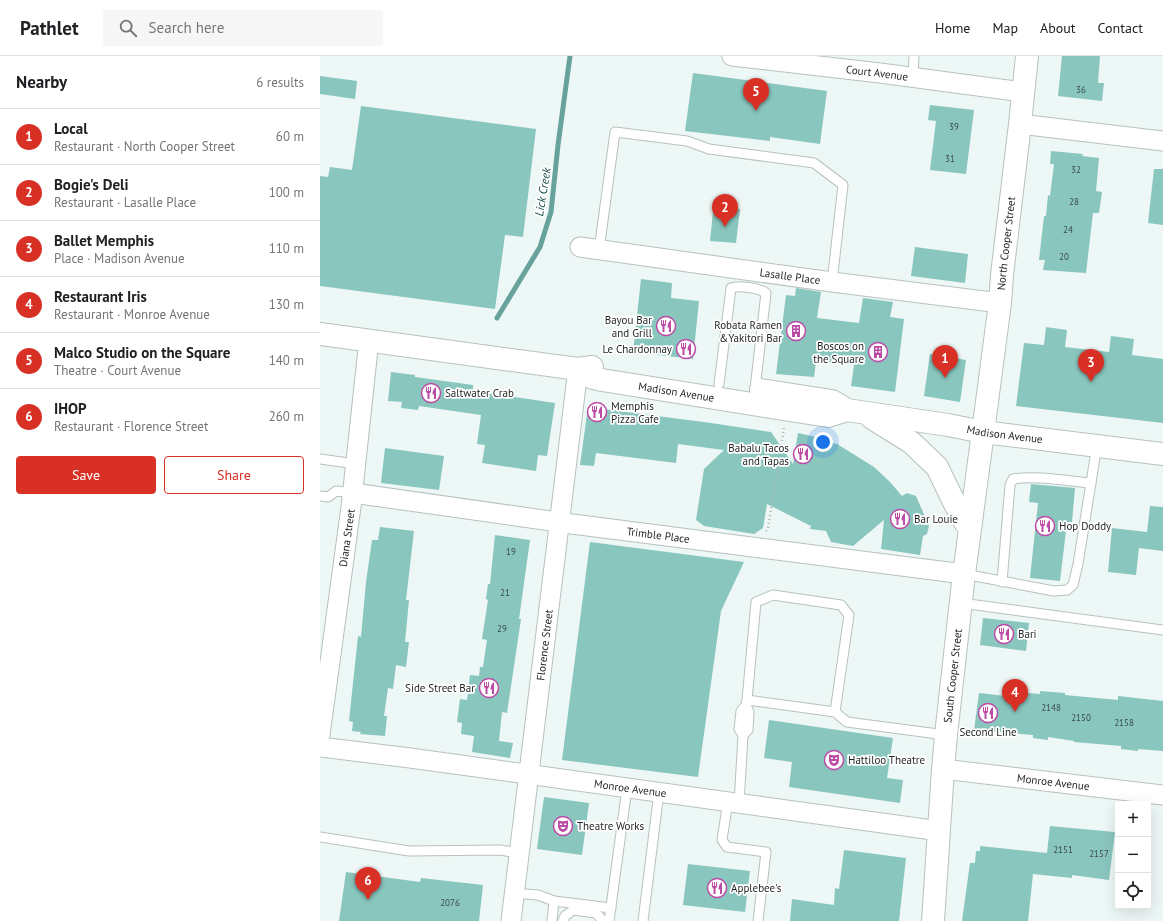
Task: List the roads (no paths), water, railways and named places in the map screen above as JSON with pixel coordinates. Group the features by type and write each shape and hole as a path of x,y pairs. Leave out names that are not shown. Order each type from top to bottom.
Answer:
{"street":[{"name":"Court Avenue","path":"732,56 880,73 1023,92"},
{"name":"North Cooper Street","path":"983,432 1000,303 1008,216 1027,56"},
{"path":"1020,124 1163,141"},
{"name":"Lasalle Place","path":"580,247 754,280 832,282 1000,303"},
{"name":"Madison Avenue","path":"320,334 578,369 603,366 832,401 855,411 983,432 1163,454"},
{"name":"Diana Street","path":"320,735 353,493 369,340"},
{"name":"Madison Avenue","path":"578,369 593,378 602,380 828,416 855,411"},
{"name":"Florence Street","path":"511,921 578,369"},
{"path":"855,411 912,443 937,467 970,529"},
{"name":"South Cooper Street","path":"932,921 940,831 946,735 964,574 983,432"},
{"name":"Trimble Place","path":"353,493 559,522 964,574"},
{"name":"Monroe Avenue","path":"320,747 529,774 940,831"},
{"name":"Monroe Avenue","path":"943,769 1163,795"}],"lane":[{"path":"913,78 914,56"},
{"path":"599,250 616,132 687,142 709,149 814,163 843,185 832,282"},
{"path":"719,384 731,288 754,280 761,290 766,293 755,389"},
{"path":"964,574 1054,591 1067,590 1074,585 1097,445"},
{"path":"320,459 356,464"},
{"path":"1002,582 1010,485 1013,479 1022,477 1091,483"},
{"path":"320,496 328,497 336,491 353,493"},
{"path":"758,921 766,852 727,847 722,840 733,803 743,735 739,729 741,711 746,702 756,602 773,595 841,605 849,615 834,712"},
{"path":"961,603 1163,630"},
{"path":"746,702 834,712 847,722 946,735"},
{"path":"609,921 627,788"},
{"path":"643,921 659,792"},
{"path":"320,837 409,851 500,850 519,853"},
{"path":"514,893 538,895 554,901 611,908"},
{"path":"552,921 554,901"},
{"path":"563,921 565,916 573,910 596,913 603,921"}],"waterway":[{"name":"Lick Creek","path":"497,318 540,247 551,212 570,56"}],"place":[{"name":"Malco Studio on the Square","path":"756,111"},
{"name":"Bogie's Deli","path":"725,227"},
{"name":"Bayou Bar and Grill","path":"666,326"},
{"name":"Robata Ramen &Yakitori Bar","path":"796,331"},
{"name":"Le Chardonnay","path":"686,349"},
{"name":"Boscos on the Square","path":"878,352"},
{"name":"Local","path":"945,378"},
{"name":"Ballet Memphis","path":"1091,382"},
{"name":"Saltwater Crab","path":"431,393"},
{"name":"Memphis Pizza Cafe","path":"597,412"},
{"name":"Babalu Tacos and Tapas","path":"803,454"},
{"name":"Bar Louie","path":"900,519"},
{"name":"Hop Doddy","path":"1045,526"},
{"name":"Bari","path":"1004,634"},
{"name":"Side Street Bar","path":"489,688"},
{"name":"Restaurant Iris","path":"1015,712"},
{"name":"Second Line","path":"988,713"},
{"name":"Hattiloo Theatre","path":"834,760"},
{"name":"Theatre Works","path":"563,826"},
{"name":"Applebee's","path":"717,888"},
{"name":"IHOP","path":"368,900"}]}
